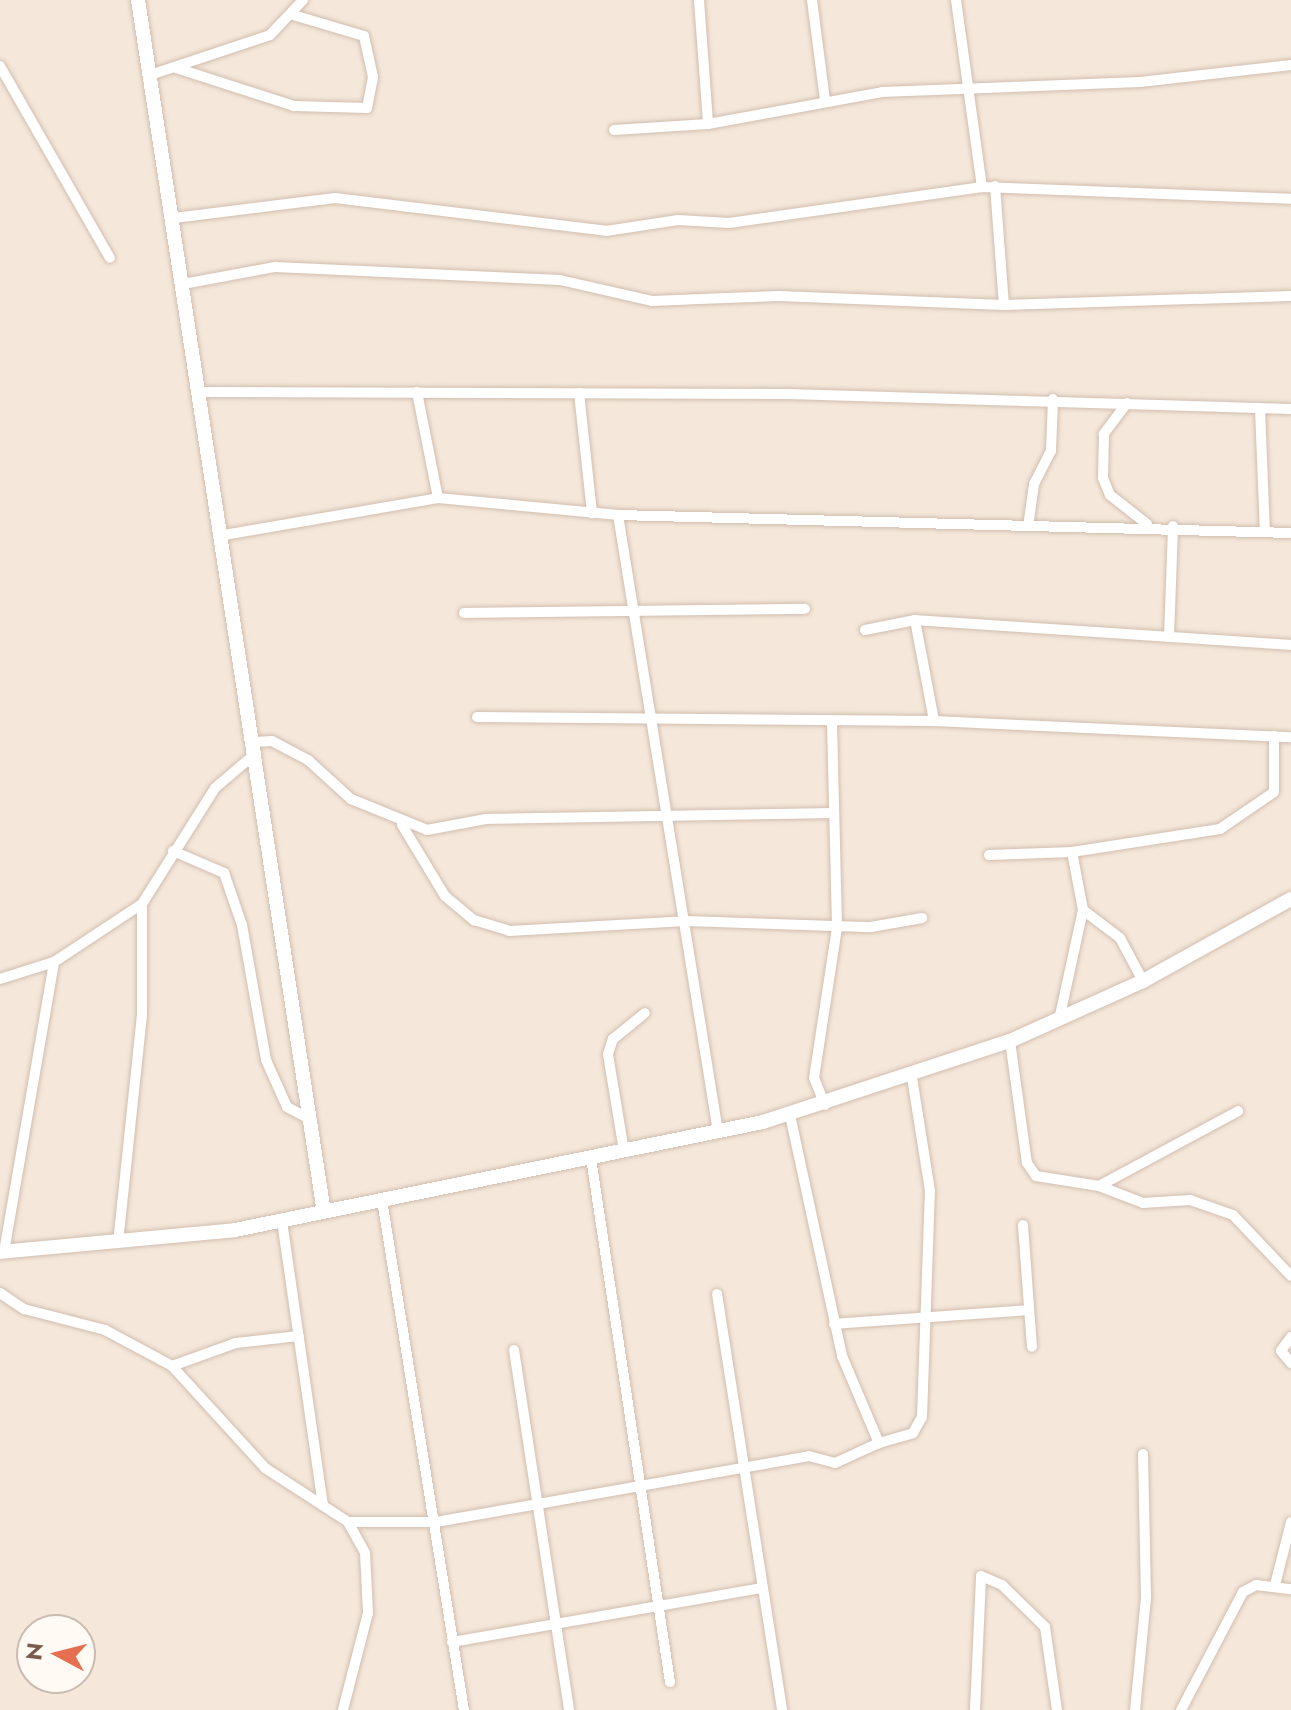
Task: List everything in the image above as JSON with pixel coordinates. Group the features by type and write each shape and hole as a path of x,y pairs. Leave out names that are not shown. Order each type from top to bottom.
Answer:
{"main road":[{"path":"138,0 224,535 313,1121 324,1212"},
{"path":"2,1252 118,1243 282,1221 790,1115 912,1077 1059,1020 1143,981 1291,899"}],"street":[{"path":"150,75 235,51 293,15 303,0"},
{"path":"699,0 708,124"},
{"path":"812,0 825,100"},
{"path":"956,0 982,187"},
{"path":"176,68 294,106 367,108 373,77 364,36 293,15"},
{"path":"614,130 708,124 825,100 967,85 1140,82 1291,65"},
{"path":"0,66 110,258"},
{"path":"174,218 335,198 647,229 995,186 1291,199"},
{"path":"995,186 1004,305"},
{"path":"183,284 275,267 560,280 652,301 779,296 1004,305 1291,296"},
{"path":"201,392 1053,399 1291,409"},
{"path":"417,392 438,498"},
{"path":"579,393 592,513"},
{"path":"1029,520 1034,484 1051,451 1053,399"},
{"path":"1127,403 1104,434 1103,478 1110,495 1148,525"},
{"path":"1260,409 1265,531"},
{"path":"224,535 438,498 618,515 1029,520 1291,533"},
{"path":"618,515 637,617 718,1132"},
{"path":"1169,637 1173,526"},
{"path":"464,613 637,617 805,609"},
{"path":"915,620 934,721"},
{"path":"865,630 915,620 1291,645"},
{"path":"477,717 653,722 934,721 1291,737"},
{"path":"825,1105 814,1078 837,927 829,813 832,722"},
{"path":"989,855 1072,852 1220,829 1245,818 1274,792 1274,736"},
{"path":"0,979 54,962 142,904 215,788 255,748 272,741 308,760 351,799 402,825 452,830 486,819 829,813"},
{"path":"402,825 445,896 474,920 509,931 686,921 837,927 922,918"},
{"path":"173,851 224,873 266,1060 287,1107 313,1121"},
{"path":"1059,1020 1083,910 1072,852"},
{"path":"118,1243 142,1015 142,904"},
{"path":"1083,910 1120,938 1143,981"},
{"path":"2,1252 54,962"},
{"path":"624,1151 608,1054 613,1039 645,1013"},
{"path":"1010,1041 1030,1172 1099,1186 1143,1203 1190,1200 1233,1215 1291,1276"},
{"path":"348,1522 436,1522 639,1483 741,1470 809,1456 835,1463 920,1427 929,1318 930,1191 912,1077"},
{"path":"1099,1186 1238,1111"},
{"path":"790,1115 834,1324 879,1443"},
{"path":"591,1158 670,1682"},
{"path":"382,1200 464,1710"},
{"path":"282,1221 323,1505"},
{"path":"1023,1225 1032,1347"},
{"path":"0,1293 24,1309 105,1330 172,1366 265,1468 348,1522 365,1553 368,1613 343,1710"},
{"path":"717,1294 741,1470 782,1710"},
{"path":"834,1324 1028,1310"},
{"path":"172,1366 236,1343 299,1336"},
{"path":"1291,1337 1281,1351 1291,1363"},
{"path":"514,1350 535,1502 560,1625 569,1710"},
{"path":"1135,1710 1146,1597 1143,1454"},
{"path":"1275,1585 1291,1522"},
{"path":"975,1710 981,1576 1002,1585 1045,1627 1057,1710"},
{"path":"1181,1710 1243,1592 1275,1585 1291,1589"},
{"path":"452,1642 760,1588"}],"shaded area":[{"path":"0,0 1291,0 1291,1710 0,1710"}]}
